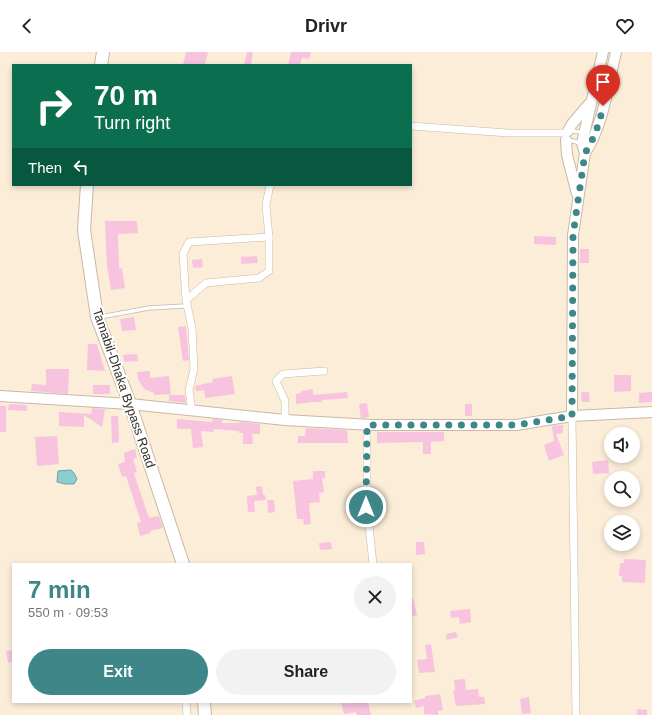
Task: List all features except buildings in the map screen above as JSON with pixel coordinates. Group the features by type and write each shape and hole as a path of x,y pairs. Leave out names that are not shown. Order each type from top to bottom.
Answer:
{"highway":[{"path":"101,64 103,52"},
{"name":"Tamabil-Dhaka Bypass Road","path":"87,186 84,230 97,317 130,404 181,563"},
{"path":"204,703 205,715"}],"street":[{"path":"576,715 572,416 573,235 593,99 604,52"},
{"path":"589,133 600,120 616,52"},
{"path":"578,196 567,155 565,134 593,99"},
{"path":"412,126 508,133 565,134"},
{"path":"186,303 206,283 259,278 269,271 269,237 266,205 270,186"},
{"path":"192,411 189,390 194,369 194,362 192,328 186,303 184,254 189,242 269,237"},
{"path":"285,420 285,401 276,381 283,374 324,370"},
{"path":"0,396 130,404 285,420 367,425 516,425 572,416 623,412 652,412"},
{"path":"367,425 366,507 373,563"},
{"path":"186,703 187,715"}],"lane":[{"path":"565,134 589,133"},
{"path":"565,134 586,147"},
{"path":"97,317 186,303"}],"water":[{"path":"71,470 77,479 74,484 57,482 58,471"}],"route":[{"path":"366,507 367,425 516,425 572,416 573,235 585,153 590,145 600,120 603,106"}]}
